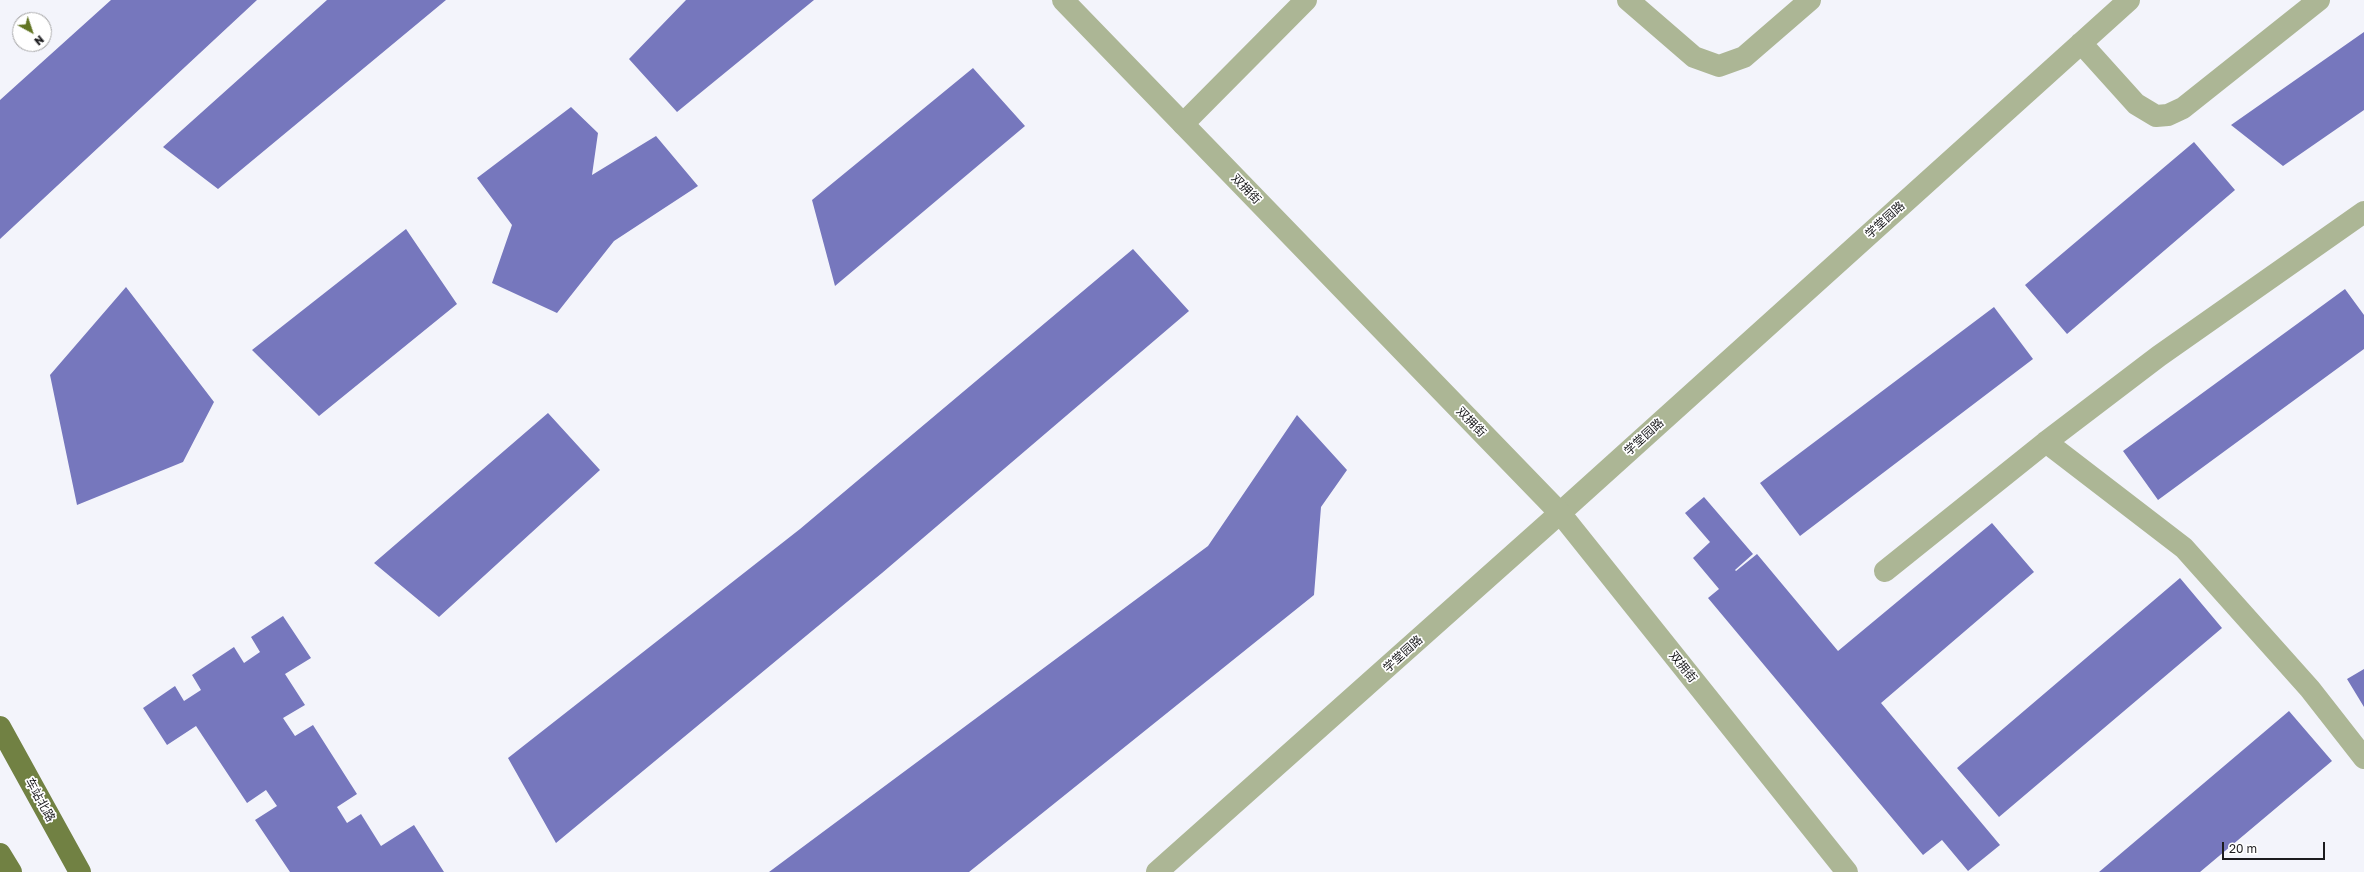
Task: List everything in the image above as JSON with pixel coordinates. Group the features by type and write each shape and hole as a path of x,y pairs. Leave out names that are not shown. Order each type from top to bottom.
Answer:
{"main road":[{"name":"车站北路","path":"0,727 80,872"},
{"path":"0,854 11,872"}],"street":[{"name":"双拥街","path":"1063,0 1560,514 1847,872"},
{"path":"1183,124 1306,0"},
{"path":"1628,0 1694,57 1719,66 1744,57 1810,0"},
{"name":"学堂园路","path":"1157,872 1560,514 2129,0"},
{"path":"2081,43 2136,104 2156,116 2168,115 2183,108 2319,0"},
{"path":"1885,571 2046,442 2159,356 2364,212"},
{"path":"2046,442 2184,548 2310,689 2364,758"}],"building":[{"path":"111,0 257,0 0,239 0,100"},
{"path":"327,0 446,0 218,189 163,147"},
{"path":"686,0 814,0 677,112 629,59"},
{"path":"2364,32 2364,110 2283,166 2231,125"},
{"path":"973,68 1025,126 835,286 812,200"},
{"path":"571,107 598,133 592,175 656,136 698,186 614,241 557,313 492,283 512,225 477,178"},
{"path":"2194,142 2235,190 2067,334 2025,285"},
{"path":"406,229 457,304 319,416 252,350"},
{"path":"1133,249 1189,311 882,573 556,843 508,758 800,529"},
{"path":"126,287 214,402 183,462 77,505 50,375"},
{"path":"2345,289 2364,315 2364,349 2158,500 2123,451"},
{"path":"1994,307 2033,359 1800,536 1760,483"},
{"path":"548,413 600,470 439,617 374,563"},
{"path":"1297,415 1347,470 1321,507 1314,595 969,872 769,872 1208,546"},
{"path":"1704,497 1753,554 1735,570 1736,571 1757,554 1838,651 1992,523 2034,572 1881,703 2000,845 1968,871 1942,840 1923,855 1708,598 1719,589 1693,558 1710,542 1685,513"},
{"path":"2180,578 2222,628 1999,817 1957,768"},
{"path":"283,616 311,658 285,674 305,705 283,718 295,736 313,725 357,794 337,807 347,823 361,814 381,846 414,825 444,872 290,872 255,820 277,806 266,790 247,803 196,726 167,745 143,708 175,686 184,701 201,690 192,675 234,647 244,663 260,652 251,637"},
{"path":"2364,669 2364,707 2347,679"},
{"path":"2289,711 2332,761 2200,872 2099,872"}]}
